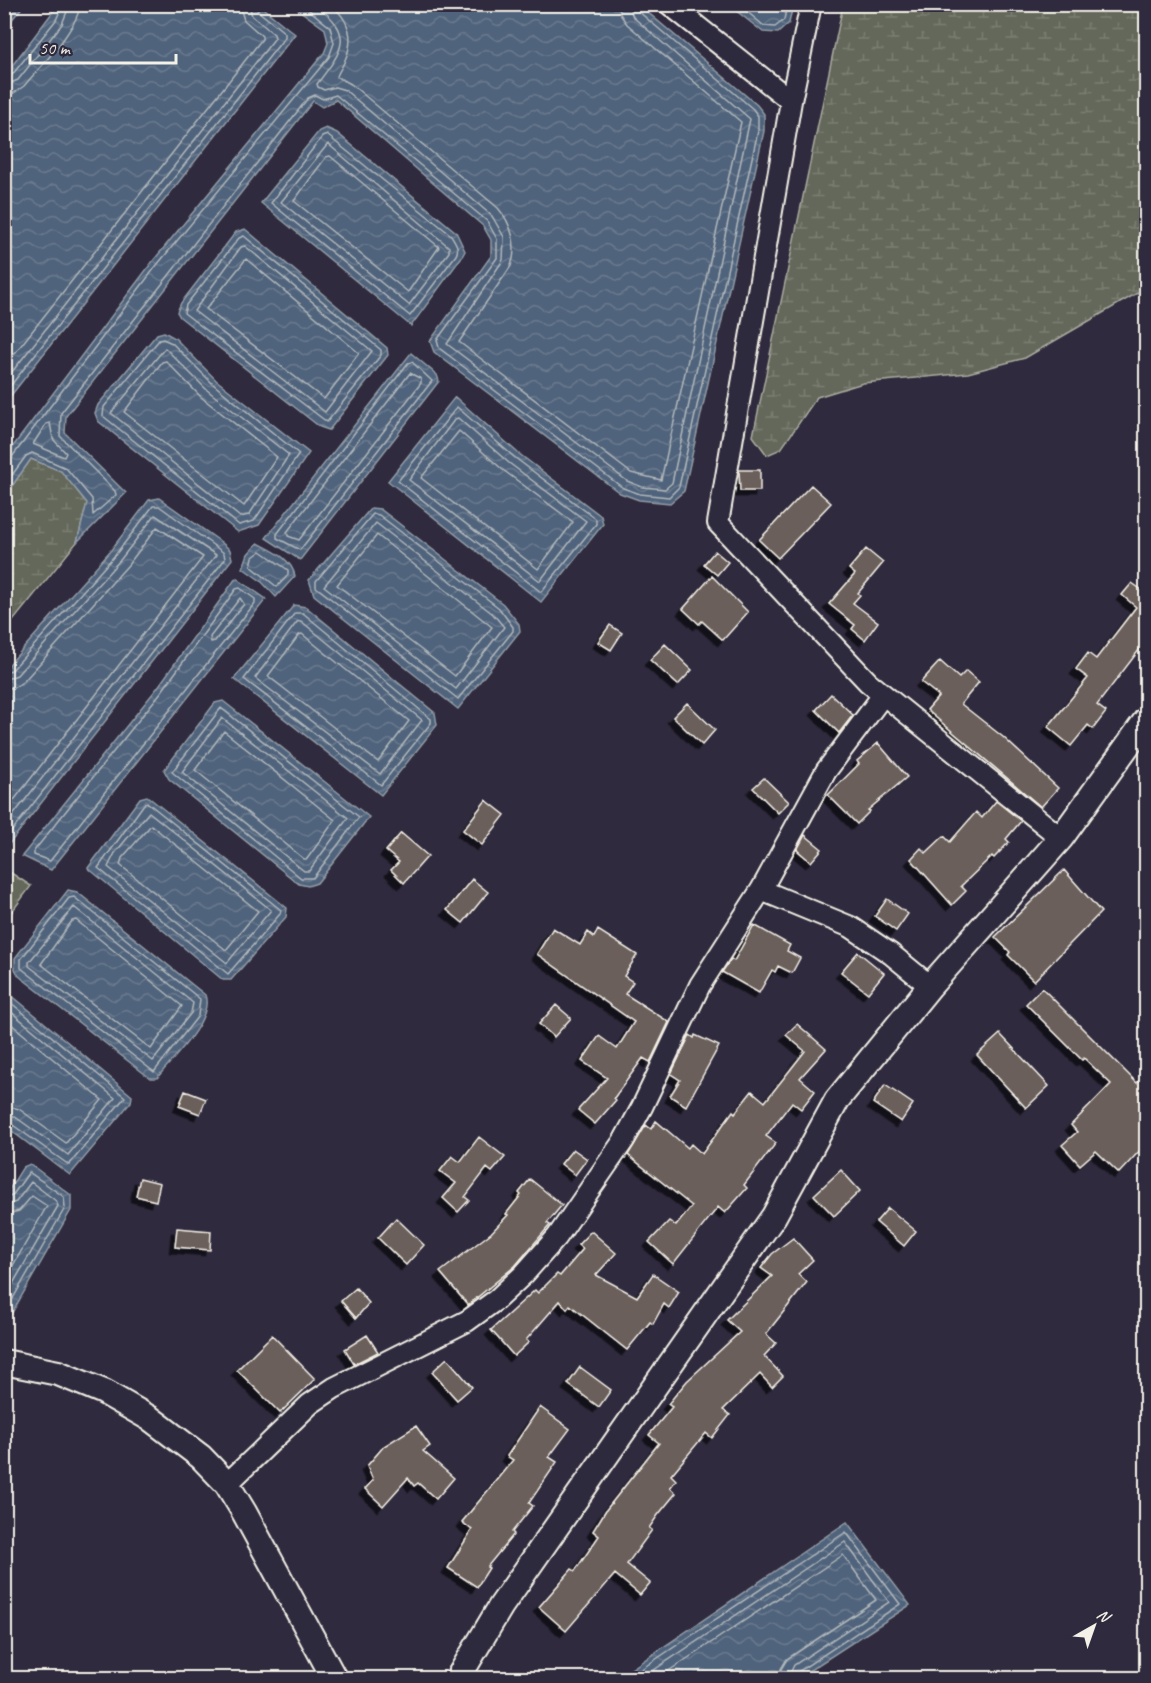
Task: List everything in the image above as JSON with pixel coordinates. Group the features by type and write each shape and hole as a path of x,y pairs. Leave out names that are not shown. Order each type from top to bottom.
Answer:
{"street":[{"path":"669,4 791,101"},
{"path":"811,4 791,101 718,523 867,682 1061,838"},
{"path":"227,1484 310,1404 334,1388 467,1321 496,1300 557,1238 624,1140 700,985 761,890 826,771 883,695"},
{"path":"458,1678 501,1606 774,1216 837,1100 930,987 1061,838 1146,720"},
{"path":"761,890 850,927 891,954 930,987"},
{"path":"4,1362 58,1373 104,1392 151,1419 201,1457 227,1484 334,1678"}],"green space":[{"path":"843,5 1146,5 1146,288 1025,358 968,373 863,383 817,397 781,449 767,455 753,436"},
{"path":"31,459 61,471 87,503 77,542 5,631 5,496"},
{"path":"5,869 31,886 4,921"}],"water":[{"path":"4,5 24,5 5,28"},
{"path":"58,5 259,5 295,34 5,403 5,75"},
{"path":"292,5 639,5 757,105 764,114 764,131 684,491 670,503 639,500 620,493 434,352 430,341 491,256 491,240 483,226 336,100 322,107 313,101 66,416 65,433 126,493 77,542 87,503 61,471 31,459 5,496 5,457 153,261 324,53 328,43 325,29"},
{"path":"729,5 793,5 789,23 778,33 763,32"},
{"path":"326,128 337,133 456,232 465,251 411,326 261,203 319,131"},
{"path":"245,229 387,348 388,355 329,430 320,427 180,317 177,312 181,303 236,232"},
{"path":"164,332 175,338 216,380 309,453 259,525 238,532 98,421 95,413 98,405 157,334"},
{"path":"411,353 437,375 439,381 300,560 266,538"},
{"path":"455,397 518,453 601,516 603,524 541,602 388,481"},
{"path":"159,498 221,542 230,550 232,559 6,848 5,669 111,550 149,500"},
{"path":"371,508 380,509 503,604 519,624 520,631 458,709 314,595 309,580"},
{"path":"258,543 275,552 290,564 295,576 276,597 261,581 243,568 248,554"},
{"path":"236,578 266,599 51,870 22,856 158,687"},
{"path":"294,605 306,607 435,713 437,725 381,795 234,679"},
{"path":"223,701 369,817 317,883 308,886 299,884 169,779 164,770 215,703"},
{"path":"147,796 287,908 286,917 231,980 223,980 88,868 140,798"},
{"path":"68,890 77,892 205,995 206,1005 198,1027 157,1078 150,1078 19,976 15,969 15,958"},
{"path":"4,989 132,1096 131,1102 70,1175 5,1126"},
{"path":"30,1164 71,1195 71,1210 5,1325 5,1196 23,1167"},
{"path":"847,1522 910,1605 798,1678 618,1678"}],"building":[{"path":"739,470 760,470 760,491 740,491"},
{"path":"811,485 831,503 778,558 759,540"},
{"path":"866,549 883,563 858,593 860,595 853,603 878,622 865,640 852,629 855,625 829,604 855,574 849,569"},
{"path":"715,551 728,562 717,575 704,564"},
{"path":"712,576 748,612 723,640 702,621 699,624 683,609"},
{"path":"1132,583 1146,593 1146,641 1097,705 1106,712 1093,729 1088,725 1071,746 1048,727 1088,678 1076,669 1088,653 1096,659 1136,607 1122,595"},
{"path":"610,625 622,633 611,650 598,642"},
{"path":"665,644 692,670 678,685 650,660"},
{"path":"940,661 959,678 966,671 979,682 961,704 1003,737 1058,788 1041,807 927,710 939,696 921,682"},
{"path":"831,694 853,715 839,733 816,710"},
{"path":"687,703 715,730 702,745 673,717"},
{"path":"878,743 907,777 868,810 870,811 857,824 828,795 859,764 857,761"},
{"path":"764,778 789,802 778,813 753,788"},
{"path":"486,800 505,815 482,845 463,830"},
{"path":"996,801 1021,821 1006,839 1009,842 961,886 966,891 952,905 911,859 921,848 926,853 944,836 950,842 976,812 982,818"},
{"path":"401,833 428,856 404,883 391,870 399,862 386,851"},
{"path":"805,835 822,849 811,862 797,850"},
{"path":"1064,870 1101,912 1034,981 1008,955 1010,952 995,937"},
{"path":"472,879 488,892 463,923 447,910"},
{"path":"887,899 908,914 896,931 875,916"},
{"path":"754,925 790,945 787,951 800,958 792,973 778,966 775,972 772,970 759,993 722,972 731,959 734,961"},
{"path":"553,928 580,945 588,932 594,937 598,930 637,955 624,976 633,982 625,994 669,1022 650,1062 643,1058 614,1098 616,1100 595,1124 578,1110 607,1078 582,1061 599,1036 617,1049 634,1022 537,954"},
{"path":"858,952 884,973 868,993 841,972"},
{"path":"1042,988 1137,1083 1146,1074 1146,1144 1119,1173 1096,1151 1080,1165 1062,1145 1077,1132 1071,1125 1111,1084 1084,1058 1082,1060 1026,1004"},
{"path":"556,1005 571,1018 554,1037 539,1024"},
{"path":"797,1024 826,1049 800,1078 815,1091 801,1109 792,1102 766,1136 776,1143 744,1185 747,1188 725,1213 718,1207 673,1264 649,1242 669,1221 676,1226 692,1206 628,1155 646,1125 651,1129 656,1121 688,1148 691,1144 702,1154 733,1111 735,1113 752,1091 765,1102 805,1051 786,1035"},
{"path":"1000,1034 1049,1086 1026,1108 977,1055"},
{"path":"690,1035 719,1046 686,1106 670,1096 680,1080 671,1074"},
{"path":"885,1085 913,1104 901,1122 873,1103"},
{"path":"185,1091 206,1099 200,1114 179,1106"},
{"path":"479,1137 505,1157 492,1172 487,1168 465,1197 469,1200 458,1212 443,1198 456,1183 440,1171 452,1156 460,1162"},
{"path":"573,1149 587,1159 575,1175 561,1164"},
{"path":"841,1170 860,1191 834,1216 814,1195"},
{"path":"140,1178 160,1183 156,1201 136,1196"},
{"path":"530,1179 562,1205 547,1223 550,1225 515,1266 468,1305 440,1272 491,1233 508,1215 506,1214"},
{"path":"888,1208 916,1231 904,1246 876,1222"},
{"path":"396,1218 424,1245 406,1265 378,1238"},
{"path":"177,1228 211,1231 210,1250 175,1247"},
{"path":"591,1231 616,1253 596,1275 637,1297 653,1274 679,1292 669,1308 664,1304 653,1324 650,1322 627,1350 570,1305 567,1309 560,1301 526,1340 529,1342 514,1356 491,1330 535,1290 538,1293 557,1274 560,1276 583,1249 578,1245"},
{"path":"793,1238 813,1260 798,1274 807,1282 766,1334 776,1343 764,1356 783,1376 772,1387 760,1374 723,1410 730,1415 712,1438 706,1433 671,1475 676,1480 670,1488 676,1493 649,1528 652,1530 627,1564 650,1583 640,1595 615,1574 566,1631 539,1607 572,1569 575,1571 599,1536 593,1531 606,1510 659,1443 649,1435 672,1407 668,1404 687,1381 740,1332 727,1320 772,1276 761,1268 772,1254"},
{"path":"356,1288 369,1303 356,1318 341,1301"},
{"path":"272,1335 315,1379 280,1413 237,1370"},
{"path":"367,1335 378,1352 354,1364 345,1349"},
{"path":"447,1358 472,1387 457,1400 432,1372"},
{"path":"580,1367 611,1390 599,1407 568,1384"},
{"path":"540,1407 570,1429 549,1457 557,1462 529,1503 533,1506 487,1567 489,1568 477,1587 448,1568 472,1530 462,1522 513,1460 507,1456"},
{"path":"416,1426 430,1446 423,1451 454,1478 436,1499 418,1483 414,1486 408,1478 383,1506 365,1489 373,1480 367,1466 384,1446"}]}
